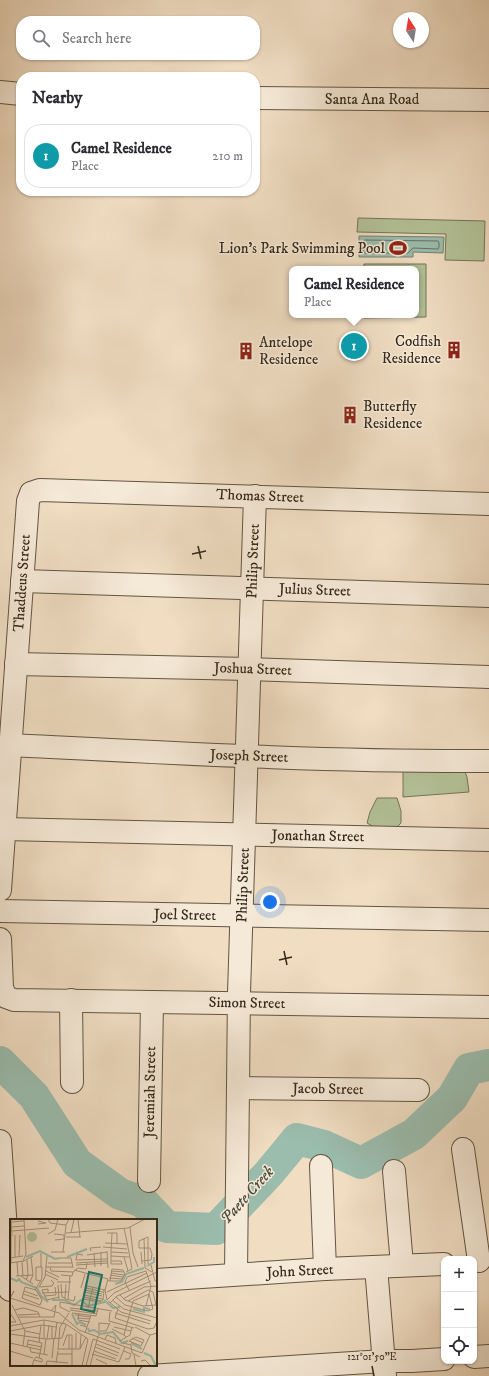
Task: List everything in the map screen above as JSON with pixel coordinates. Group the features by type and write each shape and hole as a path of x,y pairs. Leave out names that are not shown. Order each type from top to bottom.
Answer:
{"street":[{"path":"0,92 16,94"},
{"name":"Santa Ana Road","path":"260,98 489,100"},
{"name":"Thomas Street","path":"31,493 40,490 489,504"},
{"name":"Thaddeus Street","path":"0,890 28,501 31,493"},
{"name":"Philip Street","path":"236,1274 239,1003 255,496"},
{"name":"Julius Street","path":"22,581 489,596"},
{"name":"Joshua Street","path":"16,664 489,676"},
{"name":"Joseph Street","path":"10,745 246,757 489,761"},
{"name":"Jonathan Street","path":"4,829 489,840"},
{"name":"Joel Street","path":"0,912 489,920"},
{"name":"Simon Street","path":"0,939 2,988 6,997 14,1000 489,1007"},
{"path":"71,1000 72,1082"},
{"name":"Jeremiah Street","path":"149,1181 152,1002"},
{"name":"Jacob Street","path":"238,1088 418,1090"},
{"path":"0,1141 7,1290"},
{"path":"462,1149 481,1260"},
{"path":"321,1166 325,1269"},
{"path":"394,1171 402,1265"},
{"name":"John Street","path":"157,1280 325,1269 441,1264"},
{"path":"376,1267 384,1369"},
{"path":"477,1357 489,1356"},
{"path":"149,1376 384,1369 441,1360"}],"shaded area":[{"path":"358,218 485,221 484,261 445,260 446,234 357,232"},
{"path":"364,264 426,264 426,317 419,317 419,266 364,266"},
{"path":"403,765 463,767 467,777 469,792 403,797"},
{"path":"377,798 397,798 401,811 401,823 394,830 376,828 367,823 370,812"}],"water":[{"path":"359,236 444,237 443,253 413,252 413,257 359,257"}],"waterway":[{"name":"Paete Creek","path":"0,1062 34,1096 77,1163 120,1194 143,1202 167,1227 216,1229 269,1173 297,1139 324,1146 361,1163 414,1134 452,1098 469,1069 489,1065"}],"place":[{"name":"Lion's Park Swimming Pool","path":"398,248"},
{"name":"Camel Residence","path":"354,346"},
{"name":"Codfish Residence","path":"454,350"},
{"name":"Antelope Residence","path":"246,351"},
{"name":"Butterfly Residence","path":"350,415"}]}
